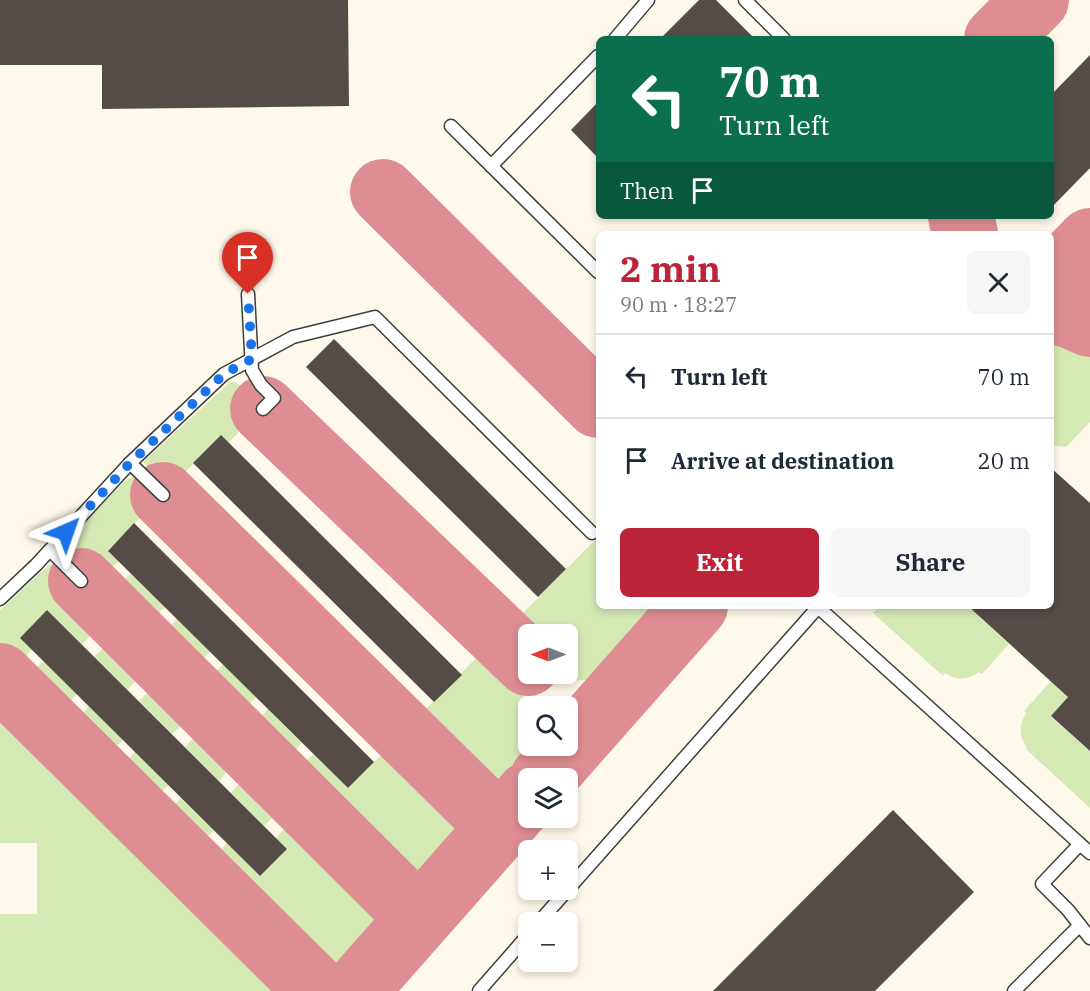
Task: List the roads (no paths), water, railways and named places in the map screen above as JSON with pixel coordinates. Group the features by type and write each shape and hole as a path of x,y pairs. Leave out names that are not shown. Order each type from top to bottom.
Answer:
{"lane":[{"path":"618,36 648,0"},
{"path":"745,0 781,36"},
{"path":"491,166 596,58"},
{"path":"451,126 596,270"},
{"path":"248,294 252,370 261,385 274,398 263,409"},
{"path":"0,599 50,550 130,463 224,374 293,337 375,317 592,533"},
{"path":"130,463 163,495"},
{"path":"50,550 81,581"},
{"path":"548,912 816,609"},
{"path":"820,609 1090,853"},
{"path":"1080,844 1042,884 1090,938"},
{"path":"1014,991 1080,925"},
{"path":"478,991 518,946"}]}
